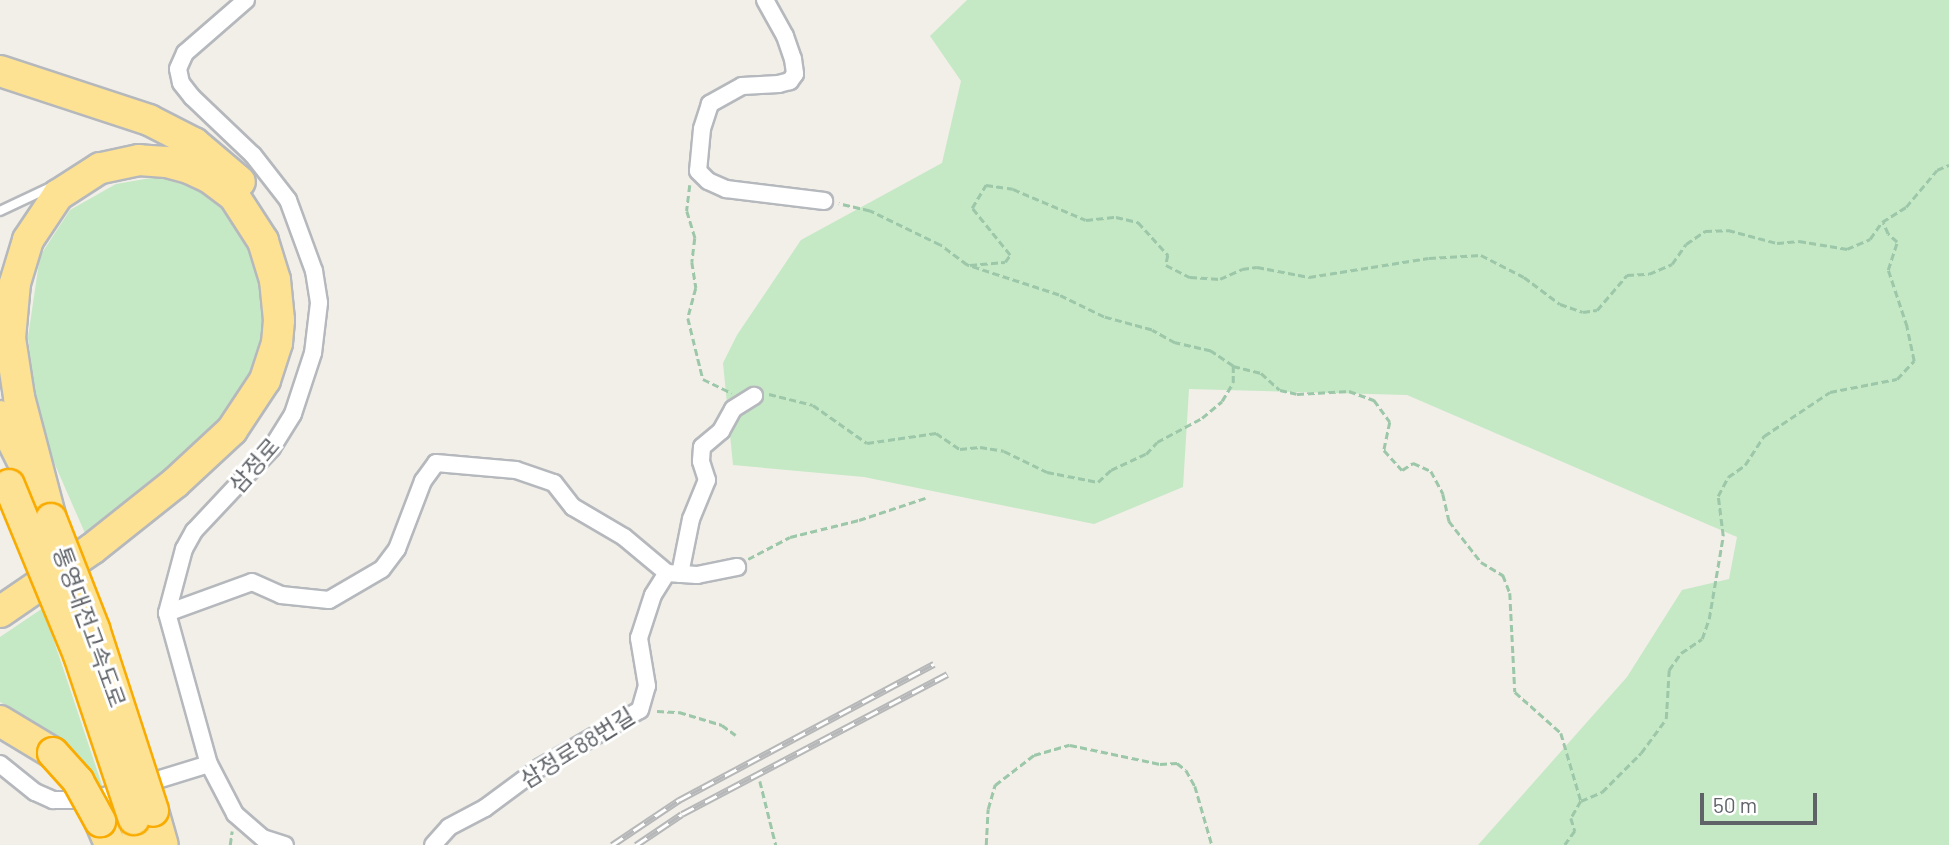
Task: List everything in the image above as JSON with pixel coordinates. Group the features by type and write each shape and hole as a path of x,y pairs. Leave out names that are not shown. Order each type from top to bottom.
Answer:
{"highway":[{"path":"0,633 224,468 250,439 283,384 295,323 291,275 284,250 270,220 255,199 220,162 194,142 149,120 7,76"},
{"path":"0,612 92,549 209,453 232,430 256,397 277,343 278,298 269,260 251,219 234,196 210,178 166,162 139,160 100,168 67,188 45,210 28,240 10,308 10,338 19,397 51,519"},
{"name":"통영대전고속도로","path":"0,416 51,519 94,629 142,825"},
{"name":"통영대전고속도로","path":"5,475 79,655 142,825 163,845"},
{"path":"0,721 53,753 78,781 105,833"}],"street":[{"name":"삼정로","path":"167,613 184,549 194,531 272,448 293,414 313,353 320,303 310,258 288,200 253,155 192,97 181,83 178,69 186,53 246,0"},
{"path":"765,0 785,36 793,59 794,74 790,81 779,84 743,86 710,104 702,129 698,171 708,181 726,189 824,201"},
{"name":"삼정로88번길","path":"433,845 449,827 485,808 539,768 640,710 647,686 639,638 653,596 674,574 691,519 707,480 701,461 702,447 720,431 733,409 754,396"},
{"path":"285,845 263,838 235,814 209,764 167,613 252,582 281,595 329,600 383,569 397,549 423,481 436,463 516,470 554,483 573,507 624,537 674,574 697,575 737,567"},
{"path":"0,764 35,792 53,800 92,800 209,764"}],"lane":[{"path":"0,211 100,168"}],"path":[{"path":"698,158 687,211 695,238 692,262 696,288 688,317 703,379 741,396 769,394 802,400 846,426 867,443 936,433 960,449 980,447 1004,451 1047,472 1098,482 1111,470 1146,454 1157,442 1202,418 1222,401 1233,383 1233,366"},
{"path":"967,265 1005,262 1010,255 972,208 986,185 1013,189 1087,220 1116,217 1138,222 1168,255 1166,265 1190,277 1220,279 1256,267 1309,277 1382,264 1481,255 1524,277 1560,304 1583,312 1597,310 1627,275 1649,274 1672,264 1686,244 1705,231 1728,230 1777,243 1799,241 1847,249 1870,239 1882,222 1906,207 1937,170 1949,165"},
{"path":"824,201 870,211 940,245 967,265 1059,296 1104,317 1152,330 1175,343 1211,351 1233,366 1261,373 1280,390 1297,394 1349,391 1374,400 1390,422 1384,450 1402,470 1413,463 1431,471 1443,494 1449,521 1481,562 1503,575 1510,593 1515,692 1561,733 1581,801"},
{"path":"1565,845 1575,831 1571,818 1581,801 1602,792 1641,753 1666,719 1669,670 1681,653 1702,639 1709,619 1723,536 1717,496 1727,477 1745,465 1764,436 1830,392 1897,379 1913,361 1908,327 1888,270 1897,242 1888,234 1882,222"},
{"path":"737,567 758,552 790,537 859,520 925,498"},
{"path":"640,710 679,712 722,725 736,735"},
{"path":"986,845 988,809 995,785 1034,755 1070,745 1160,764 1177,763 1186,770 1195,786 1212,845"},
{"path":"760,781 776,845"}],"green space":[{"path":"967,0 1949,0 1949,845 1478,845 1627,677 1682,590 1729,579 1737,537 1407,395 1189,389 1183,487 1094,524 864,477 733,465 723,363 737,335 801,240 942,163 961,81 930,36"},
{"path":"162,176 215,196 256,241 271,309 256,384 196,453 88,540 38,426 28,337 40,256 70,210 116,184"},
{"path":"43,608 112,815 46,732 0,702 0,637"}],"railway":[{"path":"612,845 679,800 934,664"},
{"path":"636,845 682,814 947,674"}]}
